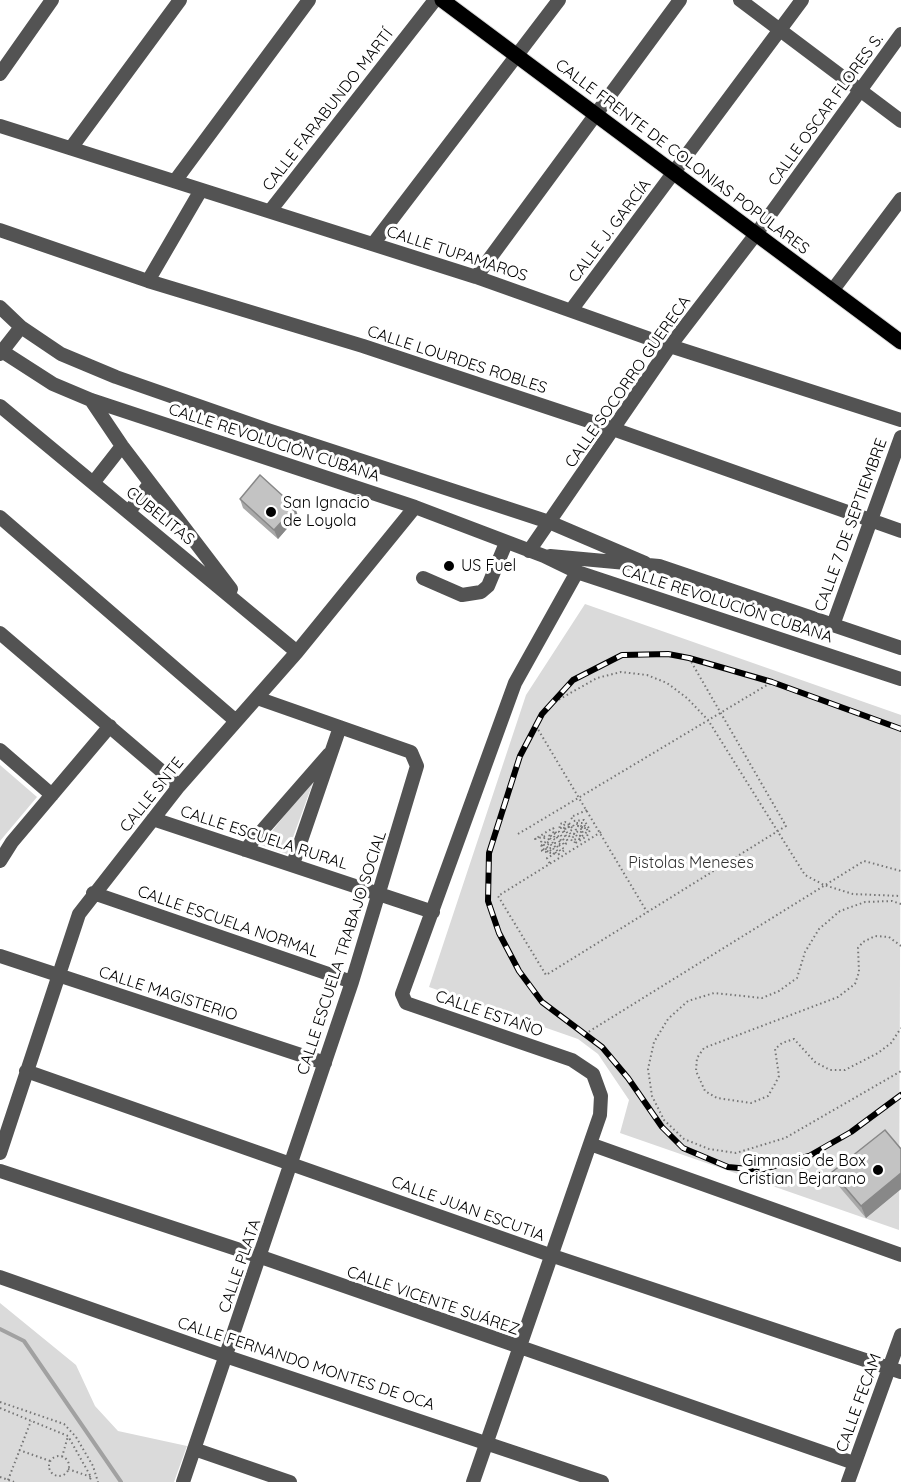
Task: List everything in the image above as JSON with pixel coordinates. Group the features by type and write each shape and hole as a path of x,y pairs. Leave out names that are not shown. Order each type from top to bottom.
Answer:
{"main road":[{"name":"CALLE FRENTE DE COLONIAS POPULARES","path":"442,0 901,342"}],"street":[{"path":"0,74 52,0"},
{"path":"71,148 180,0"},
{"path":"175,181 309,0"},
{"name":"CALLE FARABUNDO MARTÍ","path":"270,211 435,0"},
{"path":"372,244 559,0"},
{"path":"476,277 680,0"},
{"path":"740,0 901,122"},
{"name":"CALLE J. GARCÍA","path":"572,309 675,174 802,0"},
{"name":"CALLE OSCAR FLORES S.","path":"756,234 901,34"},
{"name":"CALLE TUPAMAROS","path":"0,126 476,277 572,309 670,346 901,420"},
{"path":"148,281 201,190"},
{"path":"832,291 901,199"},
{"name":"CALLE LOURDES ROBLES","path":"0,230 148,281 363,346 613,429 901,531"},
{"name":"CALLE SOCORRO GUERECA","path":"529,551 670,346 756,234"},
{"path":"0,307 21,327 61,354 116,377 268,430 549,522 645,563"},
{"path":"1,352 21,327"},
{"name":"CALLE REVOLUCIÓN CUBANA","path":"1,352 53,384 91,400 415,507 544,556 577,572 901,679"},
{"path":"91,400 122,446 245,608"},
{"name":"CUBELITAS","path":"0,406 297,652"},
{"name":"CALLE 7 DE SEPTIEMBRE","path":"833,625 901,437"},
{"path":"93,483 122,446"},
{"path":"129,512 150,483"},
{"name":"CALLE SNTE","path":"0,1153 79,914 93,893 179,786 297,652 415,507"},
{"path":"0,517 236,721"},
{"path":"423,578 462,595 481,592 488,586 506,543"},
{"name":"CALLE REVOLUCIÓN CUBANA","path":"544,556 645,563 901,648"},
{"name":"CALLE ESTAÑO","path":"473,1482 600,1115 601,1096 597,1082 585,1067 572,1060 403,1001 402,994 515,683 577,572"},
{"path":"0,633 179,786"},
{"path":"257,698 340,727 293,864"},
{"path":"0,861 12,842 110,726"},
{"name":"CALLE ESCUELA TRABAJO SOCIAL","path":"292,1163 380,894 417,766 411,752 340,727"},
{"path":"0,750 52,795"},
{"path":"245,850 332,751"},
{"name":"CALLE ESCUELA RURAL","path":"153,819 433,912"},
{"name":"CALLE ESCUELA NORMAL","path":"93,893 352,982"},
{"name":"CALLE MAGISTERIO","path":"0,956 325,1063"},
{"name":"CALLE JUAN ESCUTIA","path":"26,1071 550,1255 895,1370"},
{"path":"590,1144 901,1255"},
{"name":"CALLE PLATA","path":"183,1482 292,1163"},
{"name":"CALLE VICENTE SUÁREZ","path":"0,1171 261,1257 854,1463"},
{"name":"CALLE FERNANDO MONTES DE OCA","path":"0,1277 225,1356 602,1482"},
{"name":"CALLE FECAM","path":"848,1482 854,1463 895,1370 901,1335"},
{"path":"194,1449 290,1482"}],"path":[{"path":"601,832 498,896 546,975 786,826 689,658"},
{"path":"551,704 597,678 621,672 647,675 667,683 687,698 708,720 805,875 824,885 853,894 901,896"},
{"path":"518,834 772,682"},
{"path":"536,726 601,832 646,912"},
{"path":"550,839 543,842 543,849 551,853 544,853 540,842 546,836 536,841 535,839 553,828 564,845 566,844 559,832 562,822 573,825 576,830 574,834 581,830 578,826 582,827 580,836 585,828 583,825 574,823 583,823 588,829 586,834 579,839 576,835 573,837 569,832 573,829 570,825 563,825 561,831 568,843 564,827 569,827 565,829 572,840 576,839 574,844 587,836 590,830 587,823 581,819 573,821 571,817 587,810"},
{"path":"550,864 547,858 554,854 551,848 546,846 550,843 557,855 559,854 550,839 549,834 555,840 553,831 559,845"},
{"path":"550,839 544,845 546,849 551,848"},
{"path":"585,1034 864,861 901,871"},
{"path":"901,904 892,901 865,902 840,911 819,929 805,952 797,978 779,991 762,998 714,993 688,1001 668,1018 658,1034 648,1069 652,1096 664,1120 684,1139 709,1149 736,1153 785,1138 901,1071"},
{"path":"901,946 889,937 875,936 863,942 858,948 859,972 855,984 838,996 704,1048 697,1058 696,1071 705,1091 717,1098 751,1103 768,1096 775,1084 779,1076 775,1048 782,1043 794,1039 815,1062 830,1070 845,1070 878,1053 901,1028"},
{"path":"0,1402 64,1424 82,1446 98,1482"},
{"path":"0,1408 68,1436 91,1477"},
{"path":"8,1480 31,1421"},
{"path":"62,1456 68,1436"},
{"path":"19,1450 50,1461"},
{"path":"50,1461 62,1456 67,1460 68,1469"},
{"path":"50,1461 50,1471 58,1476"},
{"path":"68,1469 91,1477"},
{"path":"56,1482 58,1476 68,1469"},
{"path":"0,1477 14,1482"},
{"path":"89,1482 91,1477"}],"green space":[{"name":"Pistolas Meneses","path":"585,604 901,715 899,1230 620,1133 629,1100 598,1054 578,1039 429,987 526,695"},
{"path":"0,765 37,797 0,841"},
{"path":"315,777 287,854 261,845"},
{"path":"0,1303 76,1365 95,1406 118,1431 187,1446 174,1482 0,1482"}],"building":[{"name":"San Ignacio de Loyola","path":"260,475 295,507 274,530 240,499"},
{"name":"Gimnasio de Box Cristian Bejarano","path":"885,1130 901,1149 901,1173 861,1206 832,1172"}],"waterway":[{"path":"0,1329 24,1341 121,1482"}],"railway":[{"path":"901,729 772,682 689,658 668,654 622,655 573,680 542,714 520,756 489,853 488,901 499,933 519,971 542,1002 602,1047 628,1078 662,1127 683,1148 728,1167 760,1170 809,1156 851,1132 901,1095"}],"place":[{"name":"San Ignacio de Loyola","path":"271,512"},
{"name":"US Fuel","path":"449,566"},
{"name":"Gimnasio de Box Cristian Bejarano","path":"878,1170"}]}
